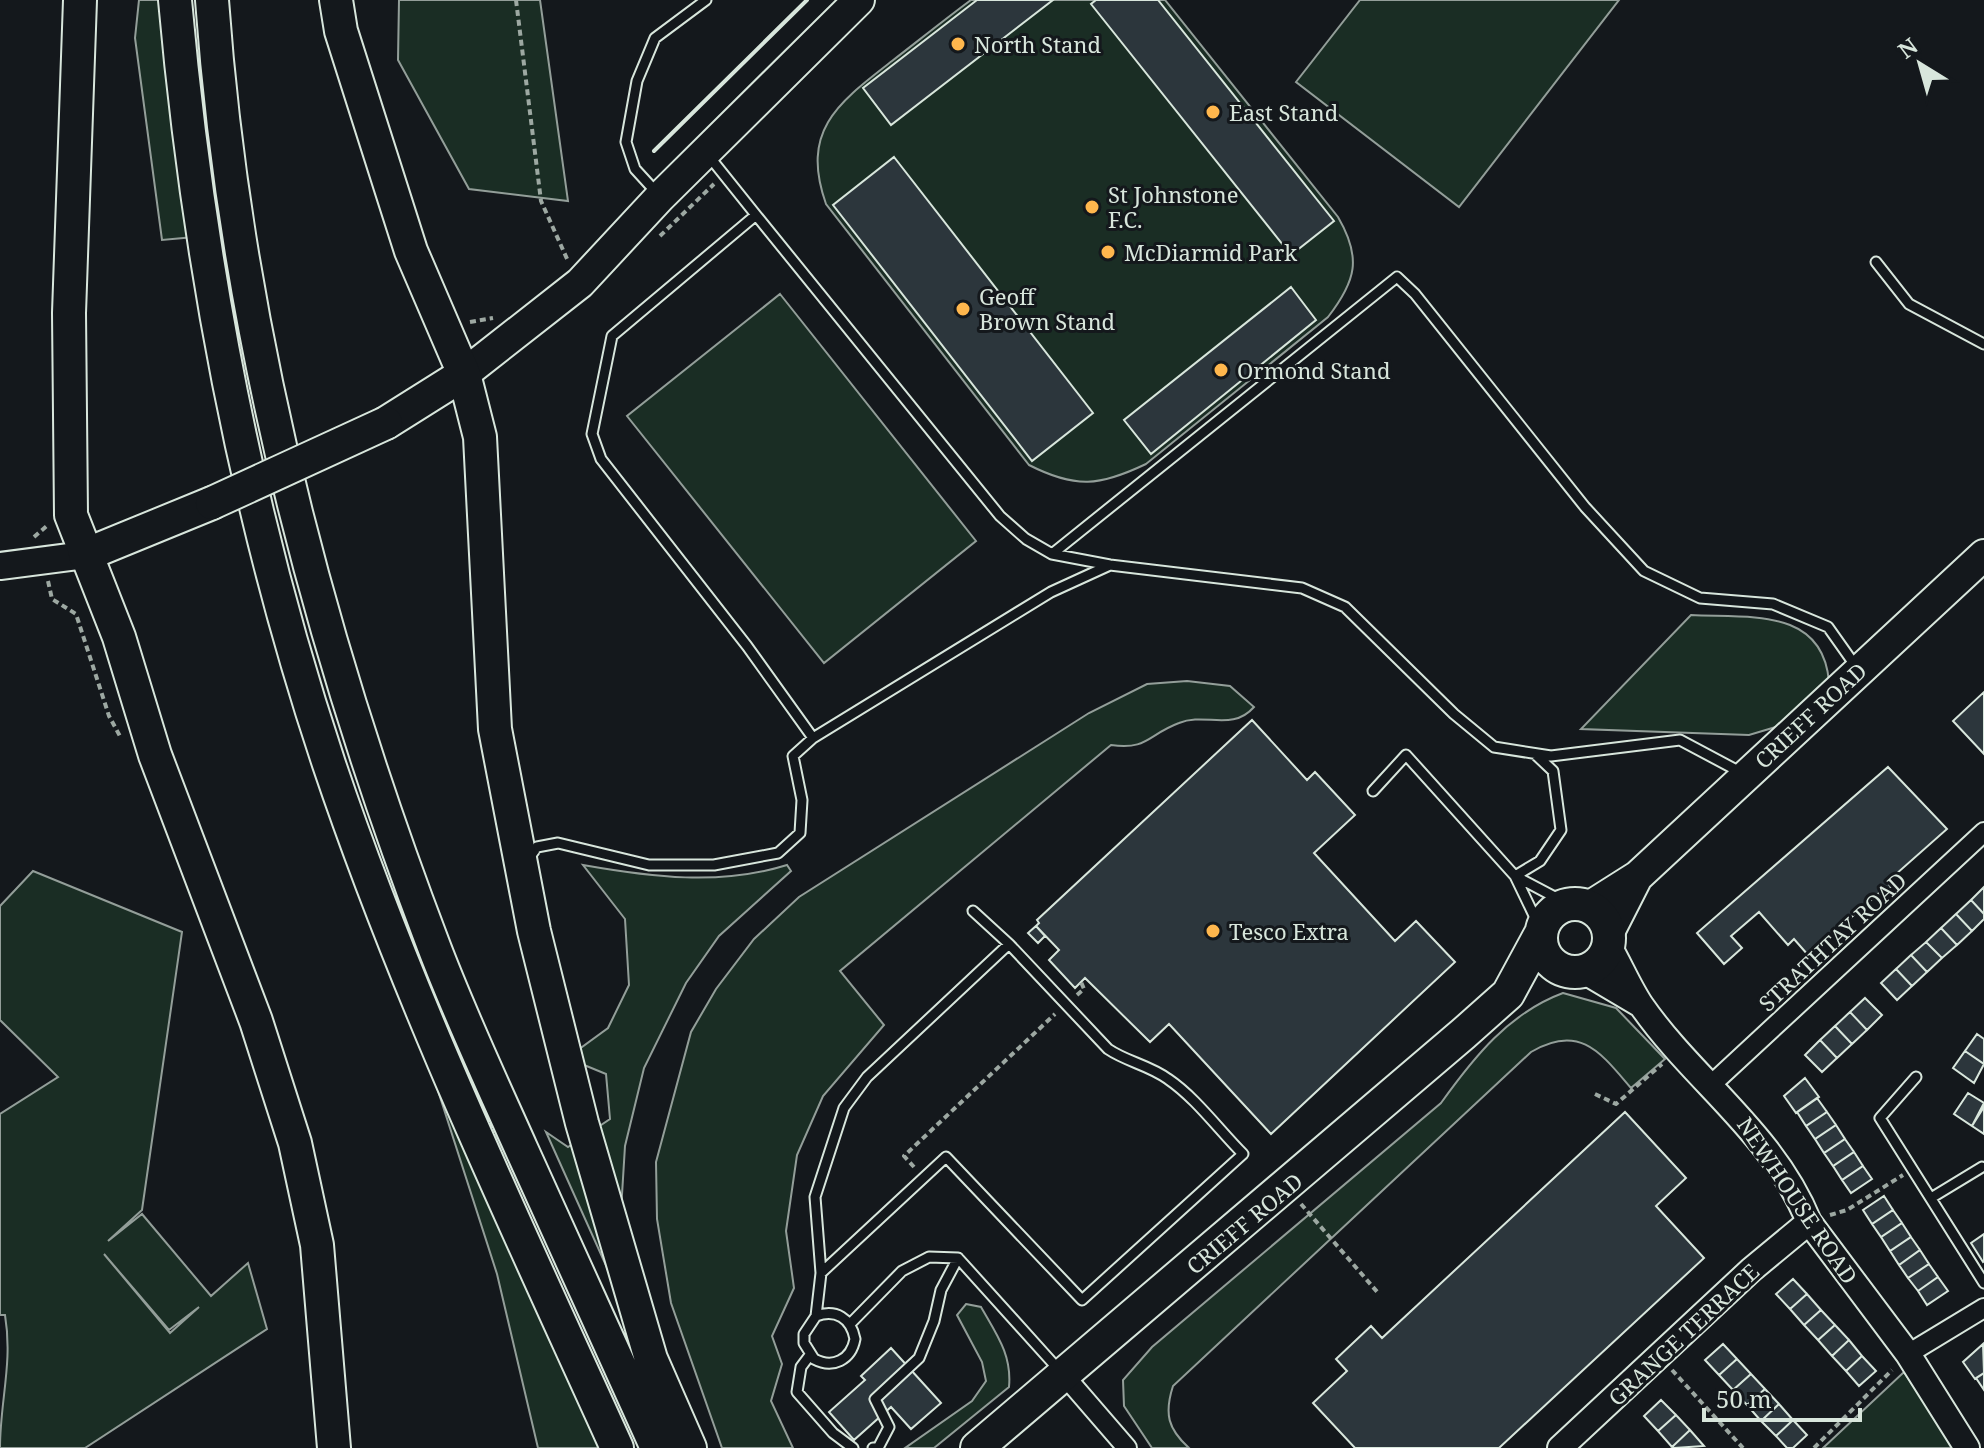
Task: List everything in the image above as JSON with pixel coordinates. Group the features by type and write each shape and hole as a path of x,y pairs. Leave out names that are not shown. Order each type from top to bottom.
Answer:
{"highway":[{"path":"80,0 69,313 71,515 119,637 155,755 256,1021 295,1143 317,1245 334,1448"},
{"path":"175,0 201,226 231,383 262,527 329,764 433,1042 617,1448"},
{"path":"212,0 224,129 265,376 302,535 347,693 434,947 657,1448"},
{"path":"336,0 341,31 411,251 464,374 480,437 495,729 522,868 582,1123 651,1359 690,1448"},
{"path":"85,555 212,503 386,423 464,374"},
{"path":"1578,905 1599,913 1609,939 1598,964 1575,972 1546,958 1541,933 1549,915 1578,905"},
{"name":"CRIEFF ROAD","path":"977,1448 1508,994 1541,933"},
{"name":"CRIEFF ROAD","path":"1508,994 1575,972"}],"main road":[{"path":"464,374 580,283 660,197 707,155 859,0"},
{"path":"0,566 43,563 85,555"},
{"name":"CRIEFF ROAD","path":"1578,905 1638,876 1984,555"},
{"name":"CRIEFF ROAD","path":"1609,939 1638,876"}],"street":[{"name":"STRATHTAY ROAD","path":"1712,1084 1984,832"},
{"name":"NEWHOUSE ROAD","path":"1609,939 1641,1005 1745,1119 1802,1205 1809,1222 1908,1354 1967,1448"},
{"name":"NEWHOUSE ROAD","path":"1575,972 1641,1005"},
{"name":"GRANGE TERRACE","path":"1560,1448 1781,1243 1809,1222"},
{"path":"1908,1354 1984,1308"},
{"path":"1064,1375 1127,1448"}],"lane":[{"path":"660,197 635,169 626,142 637,81 655,38 706,0"},
{"path":"707,155 1000,516 1026,539 1052,554 1110,565 1302,588 1352,610 1454,714 1494,747 1551,756 1680,740 1744,775"},
{"path":"756,215 612,336 592,434 601,459 747,646 813,738"},
{"path":"1876,262 1909,304 1984,344"},
{"path":"1052,554 1397,277 1415,294 1585,507 1644,571 1700,598 1773,604 1828,627 1859,670"},
{"path":"522,868 537,847 558,843 649,865 714,865 778,853 800,833 802,800 793,756 813,738 1051,592 1110,565"},
{"path":"1515,876 1540,861 1561,830 1553,771 1535,754"},
{"path":"1373,791 1406,755 1515,876 1541,933"},
{"path":"1515,876 1578,905"},
{"path":"821,1273 946,1157 1082,1300 1243,1154 1172,1082 1149,1066 1114,1054 1009,944 973,911"},
{"path":"816,1316 830,1313 842,1316 850,1324 855,1339 845,1359 822,1363 810,1355 804,1334 816,1316 821,1273 815,1197 844,1108 867,1077 1009,944"},
{"path":"1916,1077 1880,1118 1984,1283"},
{"path":"1931,1198 1982,1167"},
{"path":"850,1324 902,1271 929,1257 958,1258 1064,1375"},
{"path":"873,1448 878,1448 889,1427 875,1399 919,1358 934,1321 941,1290 958,1258"},
{"path":"810,1355 801,1367 797,1392 833,1433 853,1448"}],"path":[{"path":"516,0 541,201 568,261"},
{"path":"557,270 577,252"},
{"path":"445,328 460,317 477,322 504,312"},
{"path":"71,515 52,519 46,529 30,538 43,563 52,599 76,614 109,716 124,743"},
{"path":"923,1178 904,1156 1084,989 1081,982"},
{"path":"1595,1094 1616,1104 1679,1049"},
{"path":"1809,1222 1847,1210 1913,1169"},
{"path":"1287,1186 1379,1294"},
{"path":"1814,1448 1908,1354"},
{"path":"1659,1355 1743,1448"}],"green space":[{"path":"139,0 170,0 194,237 162,240 135,38"},
{"path":"399,0 540,0 568,201 469,189 398,60"},
{"name":"McDiarmid Park","path":"971,0 1165,0 1338,217 1350,245 1353,257 1350,280 1328,317 1146,464 1115,477 1075,481 1029,465 826,204 819,178 818,156 821,137 829,120 855,91"},
{"path":"1360,0 1619,0 1459,207 1296,82"},
{"path":"780,294 976,541 824,663 627,416"},
{"path":"1691,615 1758,618 1798,629 1813,640 1824,658 1829,682 1779,726 1749,735 1581,729"},
{"path":"1187,681 1230,686 1254,707 1237,718 1189,720 1140,743 1111,745 840,971 884,1025 823,1096 797,1155 786,1231 794,1288 772,1336 782,1364 771,1401 793,1448 722,1448 671,1303 657,1219 656,1162 691,1032 716,989 754,939 799,897 1089,713 1147,684"},
{"path":"583,865 685,877 736,876 787,865 791,871 719,936 686,983 644,1068 625,1146 621,1211 688,1448 546,1132 568,1147 610,1119 606,1074 567,1058 608,1028 629,985 625,919"},
{"path":"33,871 182,932 142,1210 108,1241 142,1214 211,1296 248,1263 267,1329 85,1448 0,1448 8,1349 5,1315 0,1315 0,1114 58,1077 0,1020 0,906","holes":["104,1254 169,1330 199,1307 170,1333"]},
{"path":"404,985 609,1448 538,1448 497,1274"},
{"path":"1563,993 1616,1008 1665,1059 1631,1088 1599,1054 1576,1041 1563,1040 1531,1052 1173,1386 1170,1420 1176,1434 1189,1448 1152,1448 1124,1406 1123,1380 1152,1347 1441,1103 1466,1069 1509,1024"},
{"path":"966,1304 981,1307 998,1336 1006,1355 1009,1387 934,1448 905,1448 972,1401 986,1381 982,1362 957,1315"},
{"path":"1904,1372 1955,1448 1823,1448"}],"building":[{"name":"North Stand","path":"977,0 1053,0 891,125 863,88"},
{"name":"East Stand","path":"1096,0 1158,0 1334,221 1291,255 1091,4"},
{"name":"Geoff Brown Stand","path":"894,157 1093,413 1032,461 833,205"},
{"name":"Ormond Stand","path":"1291,287 1316,320 1151,454 1124,420"},
{"path":"1984,692 1984,754 1953,721"},
{"name":"Tesco Extra","path":"1252,720 1307,780 1315,772 1355,815 1314,853 1395,941 1416,921 1455,962 1271,1134 1169,1024 1150,1042 1085,978 1075,988 1049,960 1059,950 1036,926 1039,923 1037,920"},
{"path":"1888,767 1947,829 1887,882 1891,887 1882,895 1879,893 1808,955 1794,939 1788,945 1759,912 1731,936 1742,948 1724,964 1697,933"},
{"path":"1984,887 1984,914 1971,900"},
{"path":"1971,900 1984,914 1984,919 1972,931 1956,914"},
{"path":"1956,914 1972,931 1957,945 1941,928"},
{"path":"1036,926 1045,936 1038,943 1028,933"},
{"path":"1941,928 1957,945 1942,958 1926,942"},
{"path":"1926,942 1942,958 1927,972 1911,955"},
{"path":"1911,955 1927,972 1912,986 1896,969"},
{"path":"1896,969 1912,986 1897,1000 1881,983"},
{"path":"1865,998 1882,1015 1867,1030 1850,1012"},
{"path":"1850,1012 1867,1030 1852,1044 1835,1026"},
{"path":"1835,1026 1852,1044 1837,1058 1820,1040"},
{"path":"1977,1034 1984,1039 1984,1064 1965,1051"},
{"path":"1820,1040 1837,1058 1822,1072 1805,1055"},
{"path":"1965,1051 1984,1064 1974,1083 1953,1068"},
{"path":"1805,1078 1819,1097 1796,1113 1784,1096"},
{"path":"1968,1093 1984,1103 1972,1126 1954,1114"},
{"path":"1817,1098 1827,1112 1806,1126 1797,1112"},
{"path":"1984,1107 1984,1134 1972,1126"},
{"path":"1625,1112 1686,1178 1656,1206 1704,1258 1499,1448 1355,1448 1313,1403 1347,1371 1336,1359 1371,1326 1382,1338"},
{"path":"1827,1112 1836,1125 1815,1139 1806,1126"},
{"path":"1836,1125 1845,1139 1824,1153 1815,1139"},
{"path":"1845,1139 1854,1152 1833,1166 1824,1153"},
{"path":"1854,1152 1863,1166 1842,1180 1833,1166"},
{"path":"1863,1166 1872,1179 1851,1193 1842,1180"},
{"path":"1884,1196 1893,1210 1872,1224 1863,1210"},
{"path":"1893,1210 1902,1223 1881,1237 1872,1224"},
{"path":"1902,1223 1911,1237 1890,1251 1881,1237"},
{"path":"1984,1234 1984,1261 1983,1262 1971,1243"},
{"path":"1911,1237 1920,1250 1899,1265 1890,1251"},
{"path":"1920,1250 1929,1264 1908,1278 1899,1265"},
{"path":"1929,1264 1938,1277 1918,1291 1908,1278"},
{"path":"1938,1277 1948,1291 1927,1305 1918,1291"},
{"path":"1793,1279 1807,1294 1790,1309 1776,1294"},
{"path":"1807,1294 1821,1310 1804,1325 1790,1309"},
{"path":"1821,1310 1835,1325 1818,1340 1804,1325"},
{"path":"1835,1325 1849,1340 1832,1356 1818,1340"},
{"path":"1849,1340 1862,1356 1846,1371 1832,1356"},
{"path":"1723,1344 1737,1359 1719,1375 1705,1360"},
{"path":"1983,1344 1984,1373 1975,1379 1963,1362"},
{"path":"891,1348 941,1403 911,1429 891,1407 854,1440 829,1412 865,1380 861,1376"},
{"path":"1862,1356 1876,1371 1859,1386 1846,1371"},
{"path":"1737,1359 1751,1374 1733,1390 1719,1375"},
{"path":"1984,1373 1984,1390 1976,1378"},
{"path":"1751,1374 1765,1389 1747,1405 1733,1390"},
{"path":"1765,1389 1779,1404 1761,1421 1747,1405"},
{"path":"1661,1400 1676,1415 1658,1431 1644,1416"},
{"path":"1779,1404 1793,1420 1776,1436 1761,1421"},
{"path":"1676,1415 1690,1430 1672,1447 1658,1431"},
{"path":"1793,1420 1807,1435 1793,1448 1787,1448 1776,1436"},
{"path":"1690,1430 1704,1446 1672,1447"}],"wall":[{"path":"654,151 807,0"}],"place":[{"name":"North Stand","path":"958,44"},
{"name":"East Stand","path":"1213,112"},
{"name":"St Johnstone F.C.","path":"1092,207"},
{"name":"McDiarmid Park","path":"1108,252"},
{"name":"Geoff Brown Stand","path":"963,309"},
{"name":"Ormond Stand","path":"1221,370"},
{"name":"Tesco Extra","path":"1213,931"}]}
